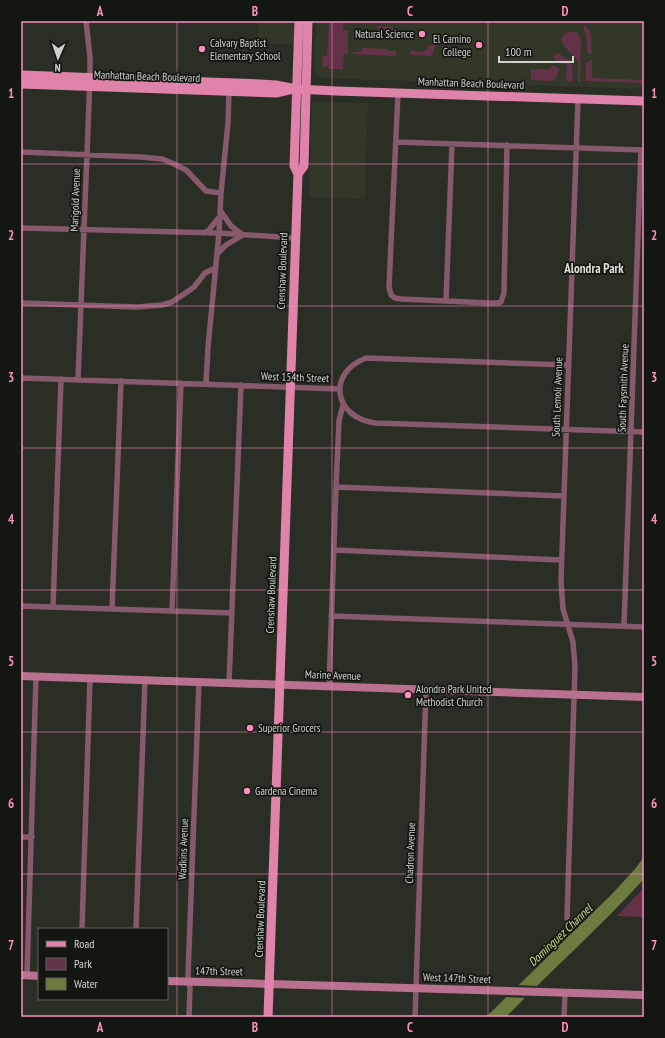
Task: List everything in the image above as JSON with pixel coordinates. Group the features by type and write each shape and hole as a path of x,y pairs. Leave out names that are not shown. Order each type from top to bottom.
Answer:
{"main road":[{"name":"Crenshaw Boulevard","path":"268,1017 298,174 294,166 299,21"},
{"name":"Crenshaw Boulevard","path":"298,174 304,166 308,21"},
{"name":"Manhattan Beach Boulevard","path":"21,75 90,82"},
{"name":"Manhattan Beach Boulevard","path":"21,84 90,82 229,87 276,85 296,89 644,101"},
{"name":"Marine Avenue","path":"21,676 644,697"},
{"path":"24,975 38,976"},
{"name":"147th Street","path":"168,981 270,984"},
{"name":"West 147th Street","path":"270,984 644,995"}],"street":[{"name":"Marigold Avenue","path":"78,380 90,82 90,58 86,21"},
{"path":"206,384 228,123 229,87"},
{"path":"398,93 389,287 391,295 395,298 490,303 500,302 504,293 507,145"},
{"name":"South Lemoli Avenue","path":"567,918 575,667 574,650 562,599 561,560 578,99"},
{"path":"396,142 643,150"},
{"path":"446,301 452,144"},
{"name":"South Faysmith Avenue","path":"624,626 643,150"},
{"path":"21,152 87,154 162,159 186,170 206,191 221,193"},
{"path":"220,209 228,222 243,235"},
{"path":"204,233 209,230 220,216"},
{"path":"21,228 219,233 296,238"},
{"path":"217,255 226,245 243,235"},
{"path":"21,303 137,307 162,304 172,302 187,292 194,287 205,273 216,268"},
{"path":"340,389 343,376 349,368 358,361 366,358 568,365"},
{"name":"West 154th Street","path":"21,378 340,389 343,405"},
{"path":"53,607 61,379"},
{"path":"112,609 121,381"},
{"path":"172,611 181,383"},
{"path":"229,683 241,385"},
{"path":"343,405 356,418 375,423 566,428 644,432"},
{"path":"329,686 339,421 343,405"},
{"path":"336,487 564,496"},
{"path":"334,550 561,560"},
{"path":"21,606 232,613"},
{"path":"331,616 644,627"},
{"path":"24,975 32,837 36,677"},
{"path":"82,928 90,679"},
{"path":"136,928 145,680"},
{"name":"Wadkins Avenue","path":"189,1017 188,976 199,682"},
{"name":"Chadron Avenue","path":"415,1017 426,690"},
{"path":"21,837 32,837"},
{"path":"564,1017 565,993"}],"shaded area":[{"path":"258,21 297,21 296,45 258,43"},
{"name":"El Camino College","path":"316,21 644,21 644,89 321,78 314,70"},
{"path":"312,103 368,103 365,199 309,197"}],"green space":[{"path":"329,21 343,21 343,30 348,31 348,54 344,54 343,69 329,69 326,66 323,68 322,56 327,56"},
{"path":"585,25 591,35 593,54 588,53 586,36 583,27"},
{"path":"377,26 393,27 393,32 377,32"},
{"path":"569,31 578,33 581,41 580,82 578,82 578,63 562,43 564,35"},
{"path":"433,33 438,33 438,36 442,36 434,49 432,56 410,55 411,50 420,52 427,50 428,45 432,45"},
{"path":"362,48 387,49 387,51 396,51 396,56 353,54 353,52 362,52"},
{"path":"558,53 572,62 573,81 566,81 567,65 558,62 553,57"},
{"path":"592,60 592,78 644,80 644,83 586,81 586,63"},
{"path":"553,65 560,69 554,81 531,80 531,69 549,69"},
{"path":"644,888 644,917 617,916 642,890"}],"water":[{"path":"644,857 644,879 610,914 506,1017 486,1017 612,894"}],"pier":[{"path":"516,985 539,986 528,998 503,997"}],"place":[{"name":"Natural Science","path":"422,34"},
{"name":"El Camino College","path":"479,45"},
{"name":"Calvary Baptist Elementary School","path":"202,49"},
{"name":"Alondra Park United Methodist Church","path":"408,695"},
{"name":"Superior Grocers","path":"250,728"},
{"name":"Gardena Cinema","path":"247,791"}],"district":[{"name":"Alondra Park","path":"594,268"}],"water label":[{"name":"Dominguez Channel","path":"560,935"}]}
